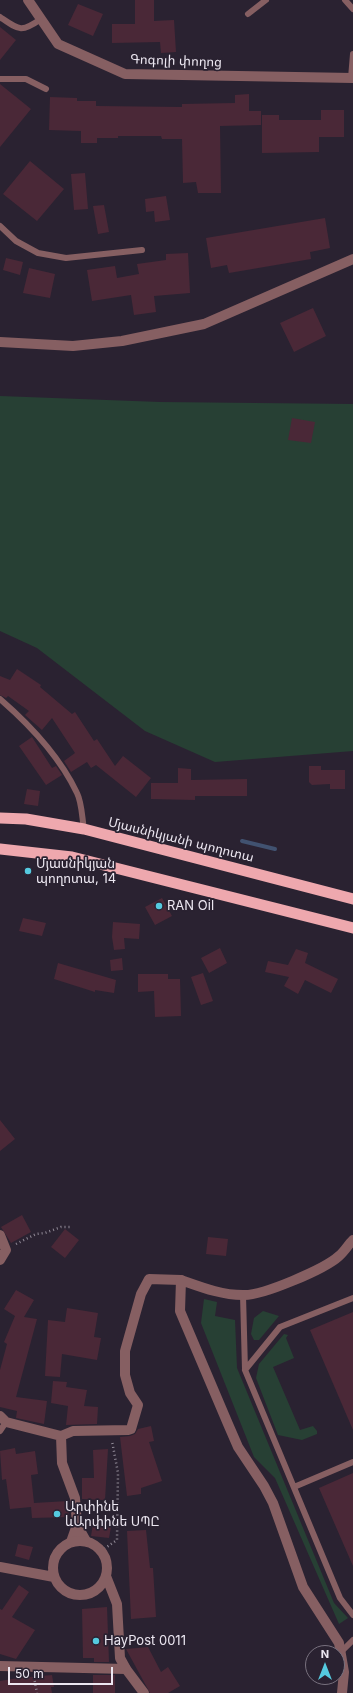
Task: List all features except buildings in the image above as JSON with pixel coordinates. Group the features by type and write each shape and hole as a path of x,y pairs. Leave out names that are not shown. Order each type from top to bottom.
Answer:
{"highway":[{"name":"Մյասնիկյանի պողոտա","path":"0,818 26,819 84,829 353,899"},
{"path":"0,849 72,856 353,928"}],"street":[{"name":"Գոգոլի փողոց","path":"28,0 58,44 125,74 352,78"},
{"path":"0,342 73,346 115,342 204,324 353,258"},
{"path":"0,1235 6,1250 0,1260"},
{"path":"3,1419 61,1436 73,1431 110,1431 131,1429 138,1405 130,1393 125,1374 125,1351 141,1294 149,1279 181,1280 211,1291 243,1295 260,1294 303,1276 338,1257 353,1240"},
{"path":"181,1280 180,1311 188,1334 238,1447 264,1486 272,1503 303,1587 340,1645"},
{"path":"61,1436 62,1463 75,1498 77,1525 71,1542"},
{"path":"77,1525 86,1541"},
{"path":"86,1541 101,1550 107,1567 106,1576 102,1584 96,1590 88,1594 79,1595 62,1589 54,1577 53,1566 54,1558 64,1546 71,1542 86,1541"},
{"path":"0,1567 54,1577"},
{"path":"106,1576 117,1604 120,1658 126,1669 144,1693"},
{"path":"96,1590 111,1591"},
{"path":"0,1666 126,1669"}],"lane":[{"path":"248,14 266,0"},
{"path":"345,0 353,9"},
{"path":"0,17 20,29 27,28 41,19"},
{"path":"352,78 353,54"},
{"path":"0,79 26,79 46,89"},
{"path":"0,226 16,241 38,253 66,258 142,250"},
{"path":"0,698 28,725 58,761 78,794 84,829"},
{"path":"243,1295 245,1315 245,1370 340,1598 353,1615"},
{"path":"245,1370 280,1327 353,1298"},
{"path":"0,1431 3,1419"},
{"path":"294,1487 353,1462"},
{"path":"345,1648 353,1640"}],"path":[{"path":"6,1250 36,1234 46,1233 61,1227 72,1227"},
{"path":"101,1550 117,1540 118,1473 110,1431"}],"green space":[{"path":"0,396 160,402 353,404 353,751 215,762 145,731 37,648 0,631"},
{"path":"204,1299 217,1302 215,1316 235,1320 237,1368 334,1603 348,1618 339,1624 275,1478 254,1457 201,1323"},
{"path":"263,1311 279,1316 259,1340 254,1340 251,1334 254,1318"},
{"path":"284,1334 288,1335 286,1338 294,1358 273,1367 300,1430 313,1426 317,1431 317,1434 302,1440 278,1435 256,1378 259,1364"}],"waterway":[{"path":"242,841 275,849"}],"place":[{"name":"Մյասնիկյան պողոտա, 14","path":"28,871"},
{"name":"RAN Oil","path":"159,906"},
{"name":"Արփինե ևԱրփինե ՍՊԸ","path":"57,1514"},
{"name":"HayPost 0011","path":"96,1641"}]}
